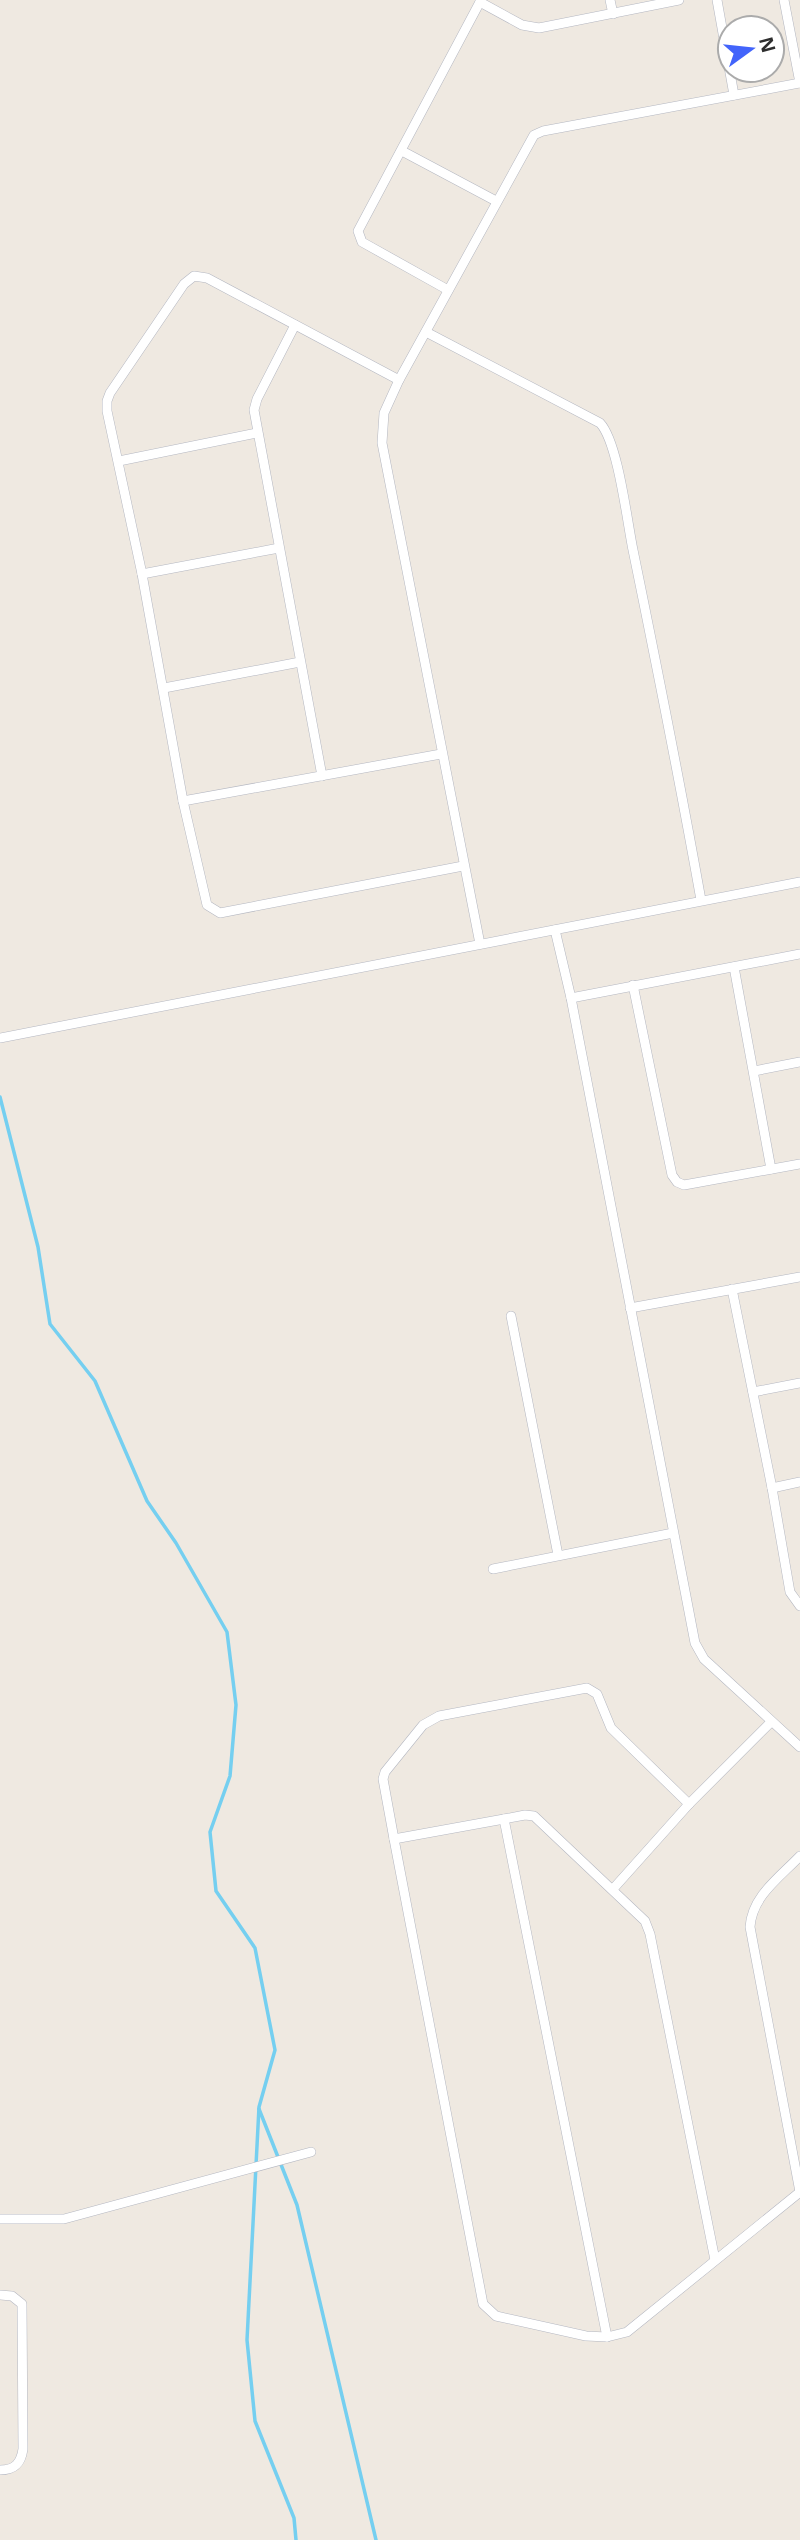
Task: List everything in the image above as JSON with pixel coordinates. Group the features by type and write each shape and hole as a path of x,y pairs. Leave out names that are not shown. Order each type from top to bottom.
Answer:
{"street":[{"path":"610,0 613,14"},
{"path":"447,290 362,242 358,231 481,1 530,28 679,0"},
{"path":"717,0 734,95"},
{"path":"480,944 382,443 381,424 384,414 447,290 534,135 543,131 800,83 784,0"},
{"path":"402,151 496,201"},
{"path":"399,380 200,276 188,279 107,401 107,411 142,574 183,801 208,905 220,914 463,866"},
{"path":"295,326 257,399 254,410 322,776"},
{"path":"426,332 600,423 607,430 620,482 701,900"},
{"path":"119,461 257,433"},
{"path":"142,574 279,548"},
{"path":"163,688 300,662"},
{"path":"183,801 441,754"},
{"path":"0,1038 800,882"},
{"path":"555,930 571,998 698,1651 800,1747"},
{"path":"571,998 800,954"},
{"path":"734,967 771,1169"},
{"path":"633,985 672,1175 677,1182 684,1185 800,1164"},
{"path":"754,1071 800,1062"},
{"path":"630,1308 800,1277"},
{"path":"732,1289 790,1592 800,1606"},
{"path":"510,1316 558,1555"},
{"path":"753,1392 800,1382"},
{"path":"772,1488 800,1482"},
{"path":"493,1569 673,1533"},
{"path":"689,1804 611,1728 597,1693 587,1688 439,1716 423,1725 384,1772 394,1839 483,2304 496,2316 586,2336 607,2337 627,2332 800,2192 750,1927 751,1913 758,1899 800,1856"},
{"path":"613,1889 689,1804 771,1721"},
{"path":"394,1839 534,1816 645,1922 650,1934 715,2260"},
{"path":"504,1819 607,2337"},
{"path":"0,2219 64,2219 311,2152"},
{"path":"0,2295 12,2296 22,2304 23,2449 16,2466 9,2470 0,2470"}],"waterway":[{"path":"0,1097 38,1247 50,1324 95,1381 147,1501 176,1543 227,1632 236,1705 230,1776 210,1832 216,1891 255,1948 275,2050 259,2107 247,2340 255,2421 294,2518 296,2540"},
{"path":"259,2109 297,2205 376,2540"}]}
